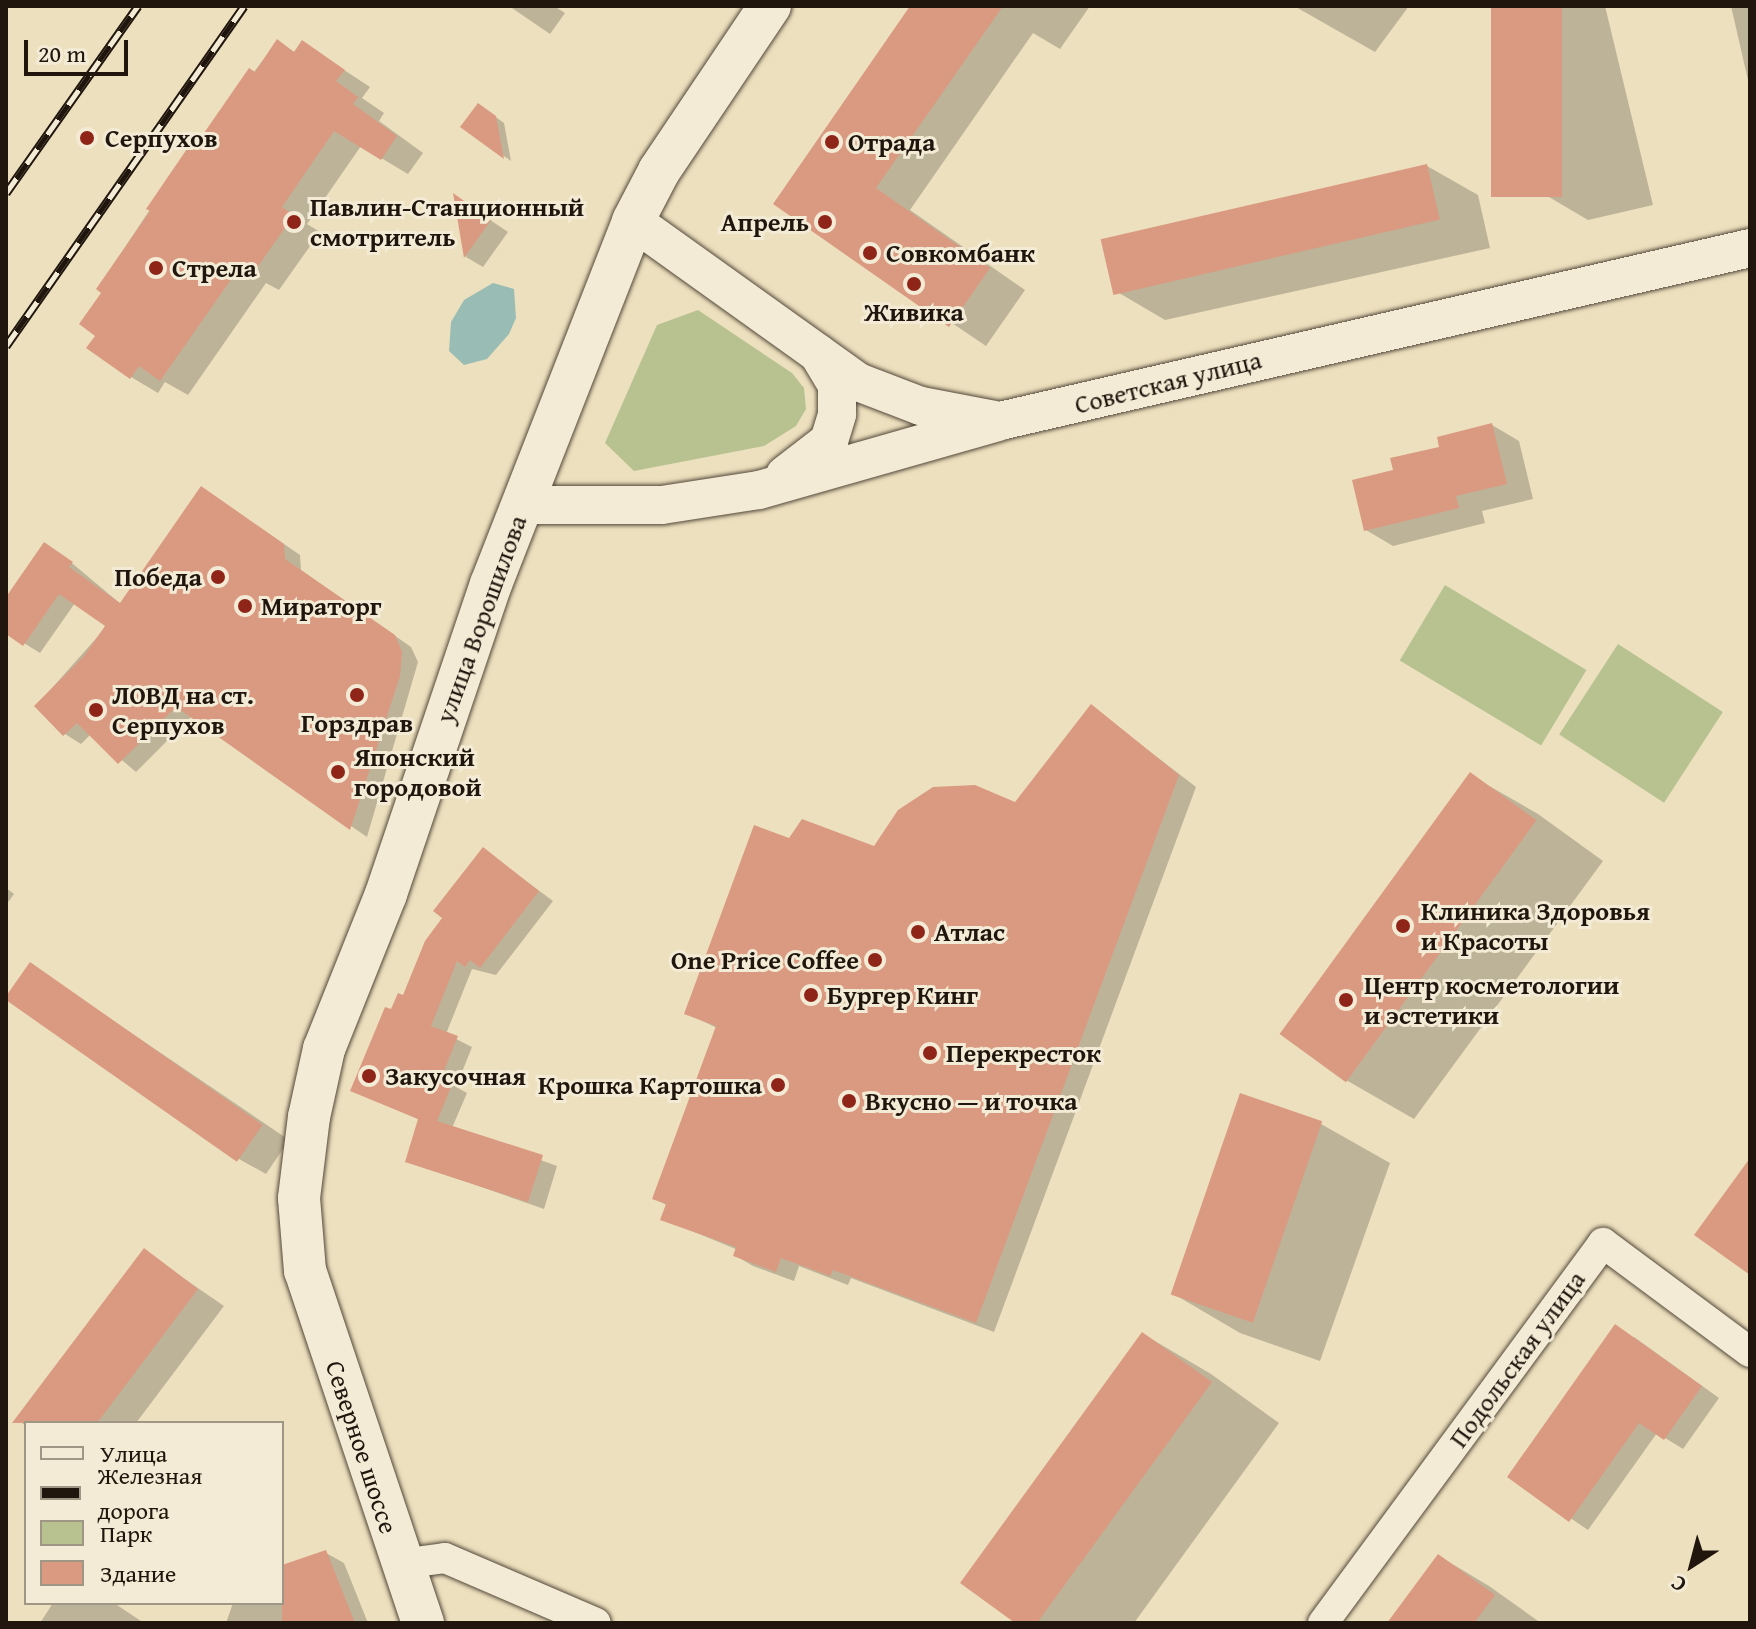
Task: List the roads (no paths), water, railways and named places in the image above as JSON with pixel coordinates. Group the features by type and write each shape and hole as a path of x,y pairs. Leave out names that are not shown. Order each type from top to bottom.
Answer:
{"main road":[{"name":"улица Ворошилова","path":"305,1271 299,1198 324,1049 386,894 521,505 633,221 659,171 770,6"},
{"name":"Северное шоссе","path":"305,1271 400,1564 423,1623"}],"street":[{"name":"Советская улица","path":"633,221 815,348 858,382 887,396 1000,421 1750,248"},
{"path":"759,490 806,463 829,441 837,414 837,385 815,348"},
{"path":"521,505 662,505 759,490 1000,421"},
{"name":"Подольская улица","path":"1323,1623 1603,1243 1750,1352"},
{"path":"400,1564 445,1558 596,1623"}],"water":[{"path":"493,283 514,289 516,318 509,334 487,359 464,365 449,351 451,322 464,300"}],"railway":[{"path":"6,193 138,6"},
{"path":"6,346 244,6"}],"place":[{"name":"Серпухов","path":"87,138"},
{"name":"Отрада","path":"832,142"},
{"name":"Павлин-Станционный смотритель","path":"294,222"},
{"name":"Апрель","path":"825,222"},
{"name":"Совкомбанк","path":"870,253"},
{"name":"Стрела","path":"156,268"},
{"name":"Живика","path":"914,284"},
{"name":"Победа","path":"218,577"},
{"name":"Мираторг","path":"245,606"},
{"name":"Горздрав","path":"357,695"},
{"name":"ЛОВД на ст. Серпухов","path":"96,710"},
{"name":"Японский городовой","path":"338,772"},
{"name":"Клиника Здоровья и Красоты","path":"1403,926"},
{"name":"Атлас","path":"918,932"},
{"name":"One Price Coffee","path":"875,960"},
{"name":"Бургер Кинг","path":"811,995"},
{"name":"Центр косметологии и эстетики","path":"1346,1000"},
{"name":"Перекресток","path":"930,1053"},
{"name":"Закусочная","path":"369,1076"},
{"name":"Крошка Картошка","path":"778,1085"},
{"name":"Вкусно — и точка","path":"849,1101"}]}
